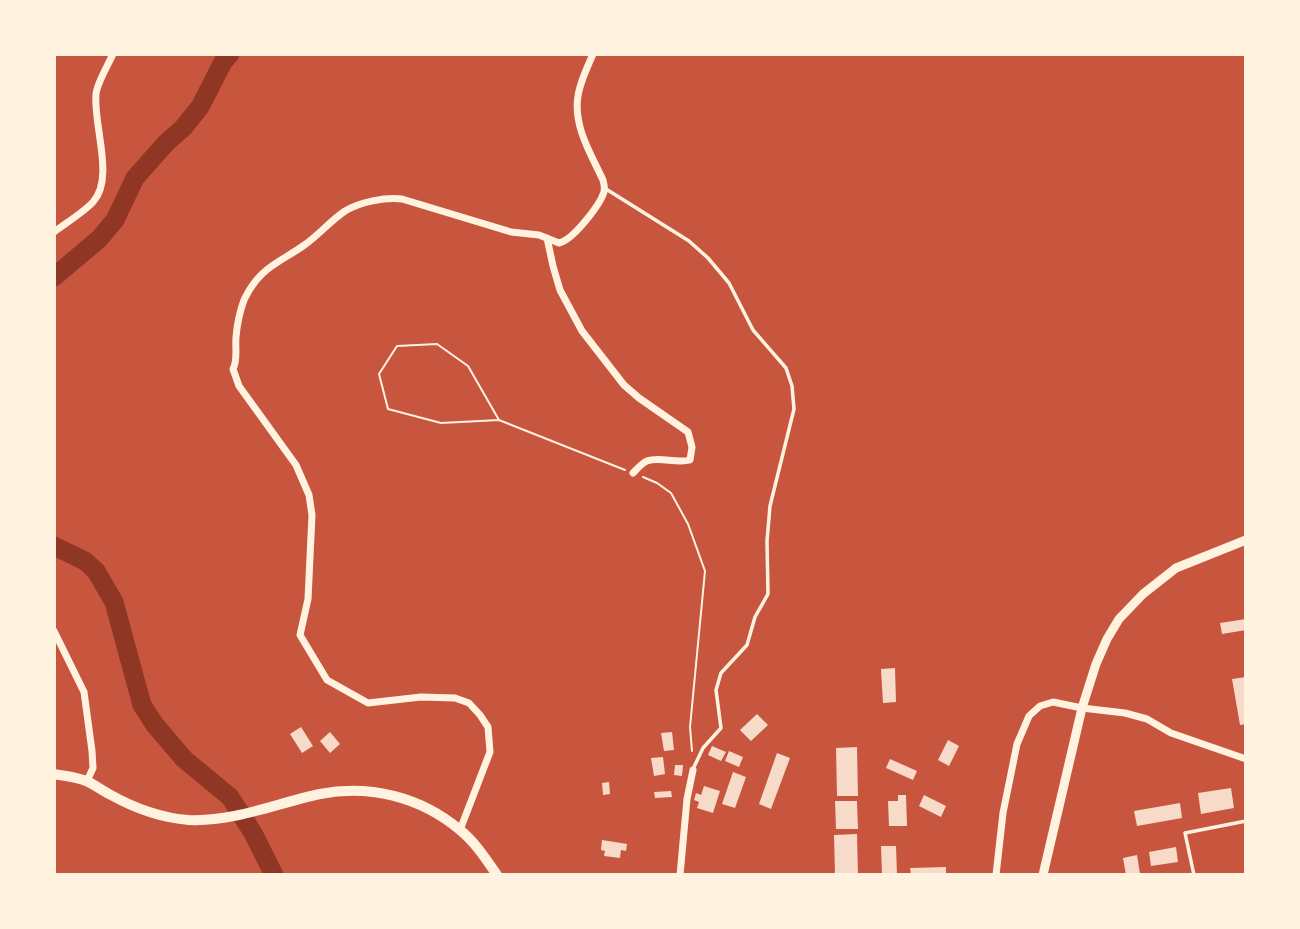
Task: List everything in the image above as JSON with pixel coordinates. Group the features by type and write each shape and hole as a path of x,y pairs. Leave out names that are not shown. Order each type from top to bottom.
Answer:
{"main road":[{"path":"54,774 87,781 110,795 155,814 191,820 230,817 321,794 357,790 382,792 437,813 475,845 497,875"}],"street":[{"path":"54,232 94,201 102,186 96,93 113,54"},
{"path":"460,830 490,752 488,727 469,703 455,698 421,697 368,703 327,680 300,635 308,599 312,515 309,495 296,465 239,386 233,369 236,364 236,339 243,303 251,286 263,273 303,246 345,211 371,201 402,199 511,232 538,235 559,243 569,239 582,226 605,188 582,135 579,119 578,98 593,54"},
{"path":"547,238 560,290 582,331 624,385 688,432 692,447 690,460 681,463 646,461 634,473"},
{"path":"1043,875 1082,708 1096,664 1119,619 1176,568 1246,541"},
{"path":"54,631 84,692 93,768 87,781"},
{"path":"996,875 1011,766 1029,716 1040,706 1053,702 1125,713 1147,719 1171,733 1246,759"},
{"path":"680,875 687,799 693,770"}],"lane":[{"path":"605,188 689,241 708,258 729,283 753,330 786,368 792,387 794,409 770,506 767,541 768,594 755,617 747,645 721,673 716,690 721,729 702,748 693,770"},
{"path":"1194,875 1185,833 1246,821"}],"path":[{"path":"499,420 468,366 437,344 397,346 379,374 388,409 441,423 499,420 634,473 671,493 688,524 705,571 691,727 693,770"}],"building":[{"path":"1246,619 1246,630 1222,634 1220,623"},
{"path":"895,668 896,702 883,703 881,669"},
{"path":"1246,677 1246,724 1240,725 1232,679"},
{"path":"757,714 768,725 751,741 740,730"},
{"path":"301,727 313,746 302,753 290,734"},
{"path":"330,732 340,744 330,753 320,741"},
{"path":"672,732 674,750 664,751 661,733"},
{"path":"948,740 959,746 949,766 938,760"},
{"path":"712,746 726,752 721,761 708,755"},
{"path":"857,747 858,796 837,796 836,748"},
{"path":"729,751 743,757 739,767 725,761"},
{"path":"777,753 790,758 771,809 759,804"},
{"path":"663,757 665,774 654,776 651,758"},
{"path":"890,759 917,771 913,780 886,768"},
{"path":"675,765 683,765 682,776 674,775"},
{"path":"733,772 746,777 735,808 722,804"},
{"path":"609,782 610,794 603,795 602,783"},
{"path":"704,786 720,791 713,813 697,808 699,802 694,800 696,793 701,795"},
{"path":"1231,788 1234,808 1201,814 1198,793"},
{"path":"671,791 672,797 655,798 654,792"},
{"path":"898,795 906,795 907,826 889,826 888,801 898,801"},
{"path":"924,795 946,806 941,817 919,806"},
{"path":"835,801 857,801 858,829 836,829"},
{"path":"1180,803 1182,818 1137,826 1134,811"},
{"path":"857,834 858,875 835,875 834,835"},
{"path":"602,840 627,844 626,851 621,850 620,858 604,856 605,851 601,850"},
{"path":"881,846 896,846 897,875 882,875"},
{"path":"1176,847 1178,862 1151,866 1149,852"},
{"path":"1137,855 1140,874 1126,875 1123,858"},
{"path":"946,867 946,875 911,875 910,868"}],"waterway":[{"path":"54,277 99,239 115,220 135,178 200,107 223,62 230,54"},
{"path":"54,546 85,561 96,571 114,602 142,705 184,759 230,797 253,833 274,875"}]}
